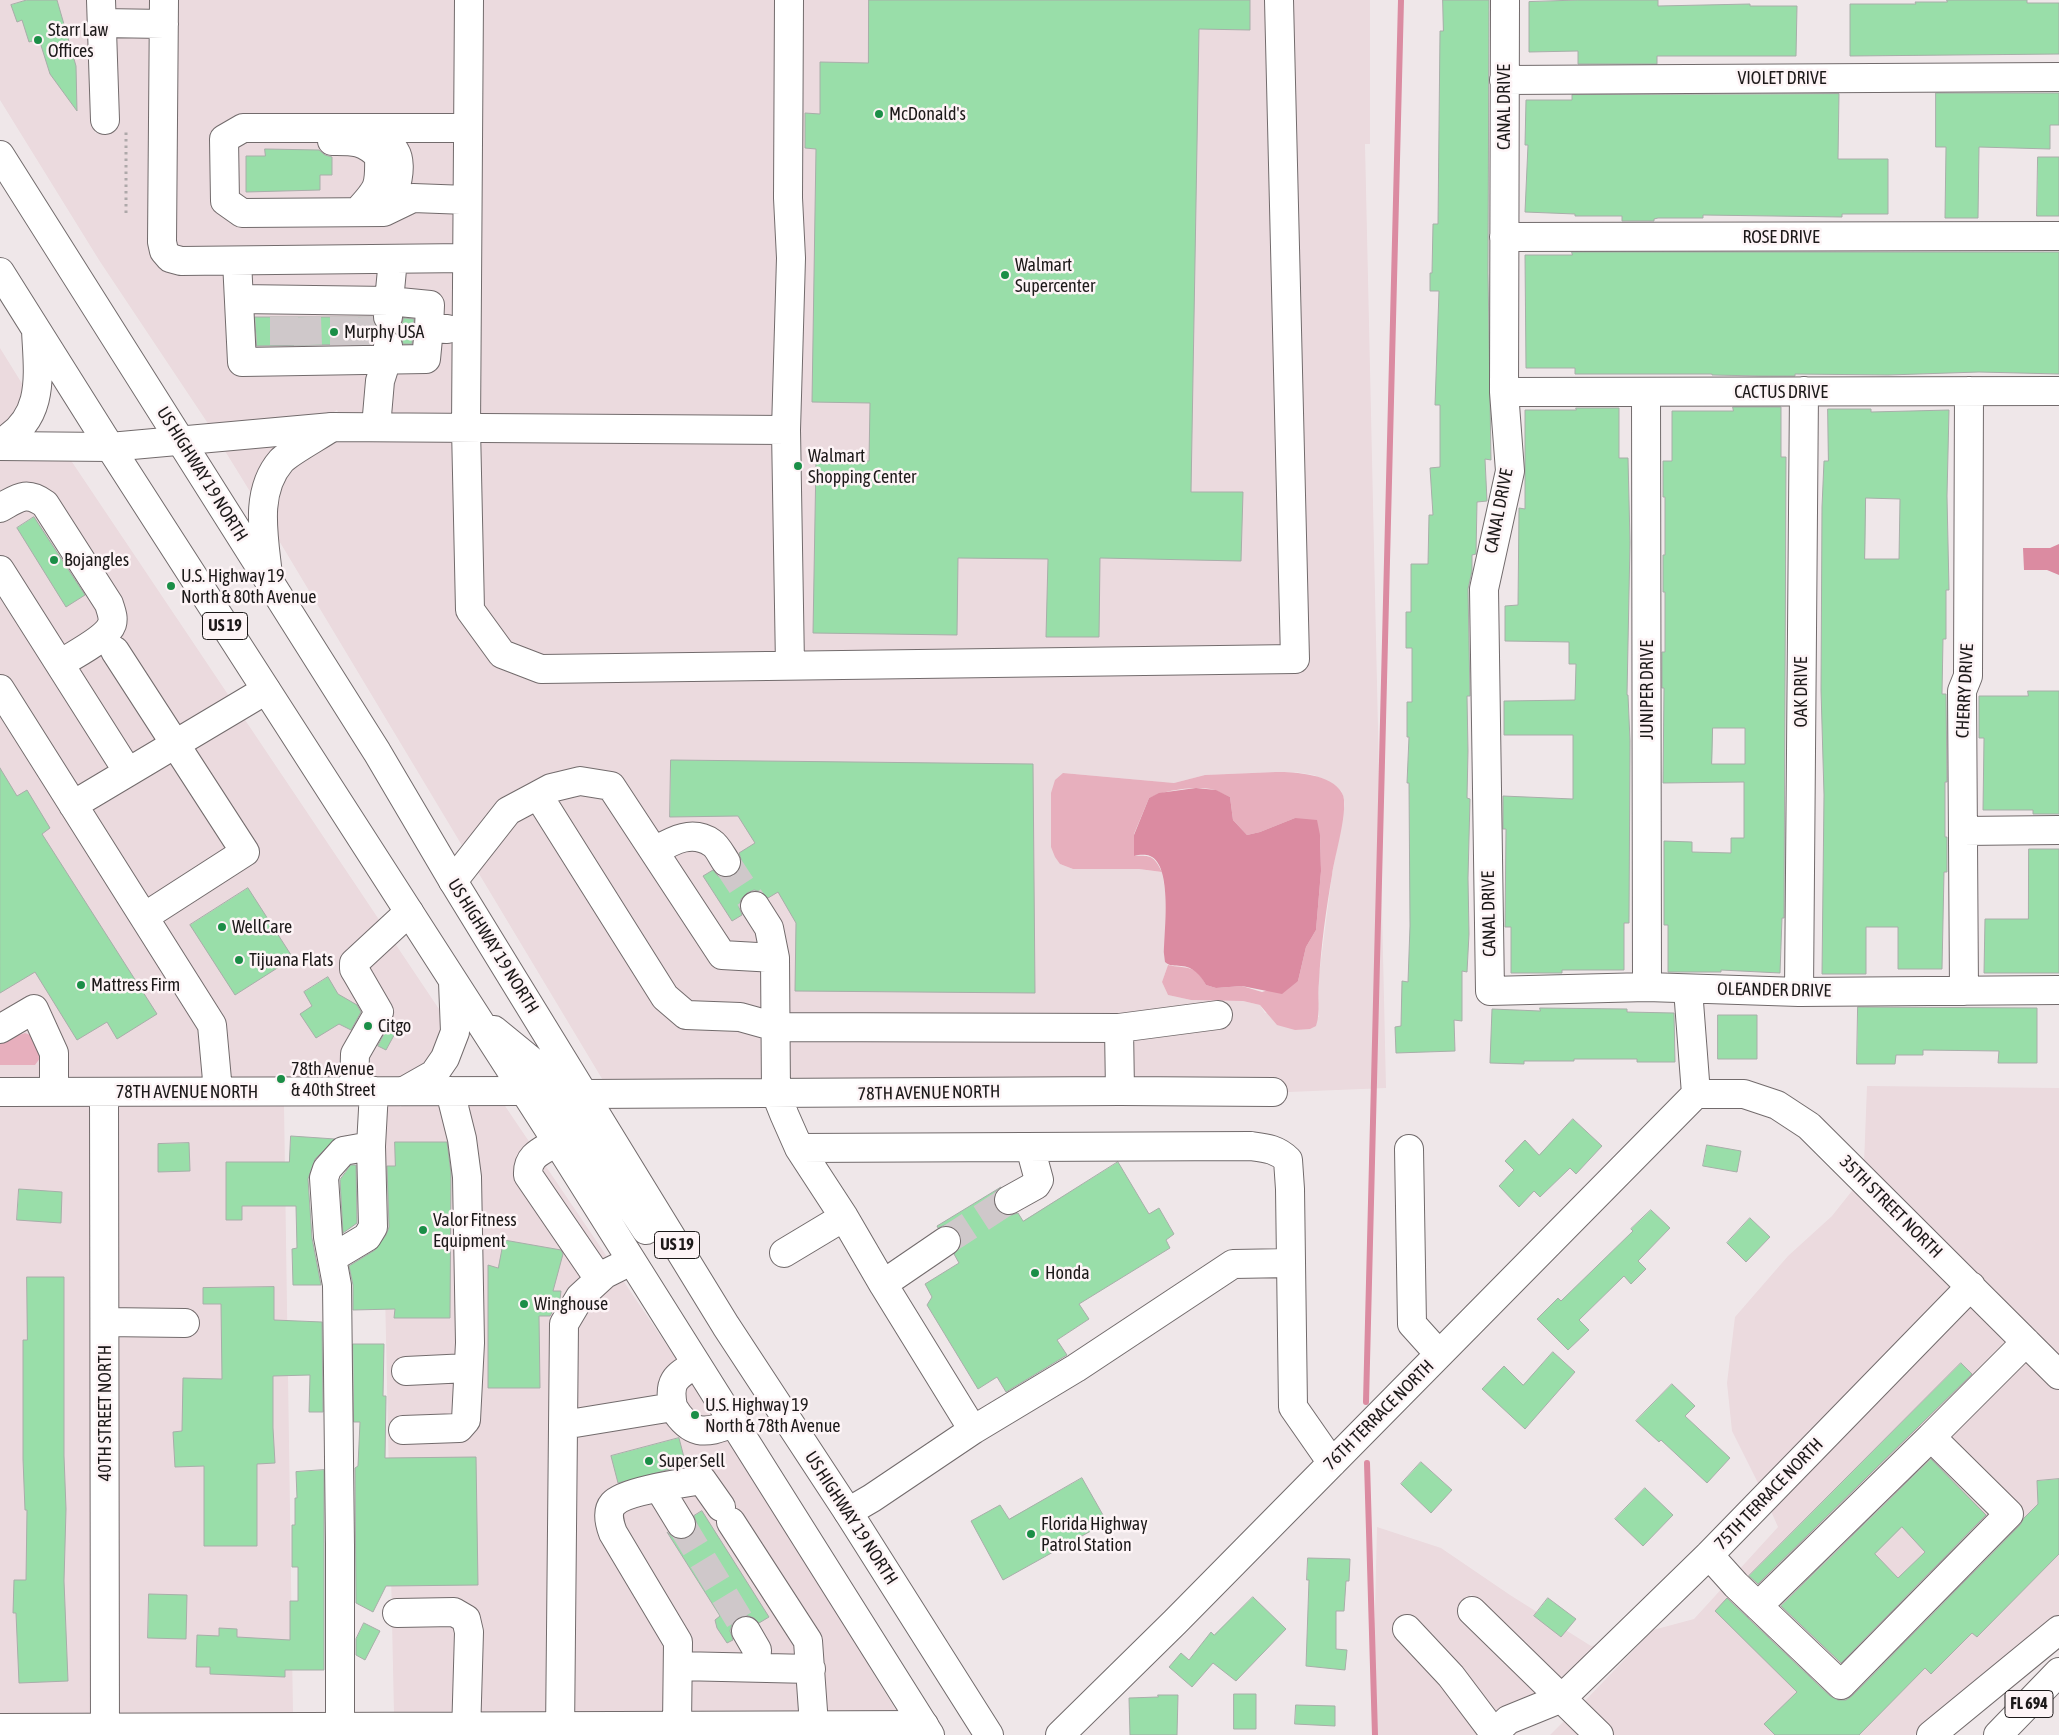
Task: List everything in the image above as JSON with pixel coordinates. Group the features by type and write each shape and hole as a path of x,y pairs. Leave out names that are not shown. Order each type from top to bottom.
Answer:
{"main road":[{"path":"468,0 466,428 470,610 502,654 541,669 1294,659 1279,0"},
{"path":"789,0 788,198 791,258 786,430 790,665"},
{"name":"CANAL DRIVE","path":"1490,991 1484,589 1510,471 1504,392 1505,0"},
{"path":"105,120 101,11 164,12 162,246 167,254 175,260 237,261 466,258"},
{"name":"VIOLET DRIVE","path":"1504,80 2059,77"},
{"path":"411,127 413,198"},
{"path":"467,200 413,198 384,212 242,214 225,201 224,140 243,128 468,128"},
{"path":"243,128 271,142 356,141 370,147 378,156 380,180 374,193 357,212"},
{"name":"US HIGHWAY 19 NORTH","path":"0,155 377,752 453,881 726,1326 848,1512 990,1735"},
{"name":"ROSE DRIVE","path":"1504,237 2059,236"},
{"path":"337,309 393,259"},
{"path":"237,261 242,362 336,353 426,359 430,305 337,309 239,299"},
{"name":"US 19","path":"4,288 36,328 110,447 557,1142 927,1730"},
{"path":"0,445 12,437 34,406 39,384 36,328"},
{"path":"429,328 466,329"},
{"path":"336,353 380,381 376,427"},
{"name":"CACTUS DRIVE","path":"1504,392 2059,392"},
{"name":"JUNIPER DRIVE","path":"1646,392 1647,988"},
{"name":"OAK DRIVE","path":"1799,992 1804,392"},
{"name":"CHERRY DRIVE","path":"1964,991 1962,691 1968,676 1969,392"},
{"path":"0,445 110,447 332,427 786,430"},
{"path":"268,582 262,518 266,485 282,460 332,427"},
{"path":"0,508 20,497 29,496 36,498 44,504 109,604 113,617 111,626 106,634 60,664"},
{"path":"0,570 128,772"},
{"path":"115,651 245,852 144,917"},
{"path":"0,690 212,1025 218,1091"},
{"path":"73,804 266,690"},
{"path":"453,881 508,811 551,788 580,781 611,786 722,955 775,958"},
{"path":"538,795 665,997 686,1015 740,1017 776,1027 1119,1028 1218,1015"},
{"path":"1963,831 2059,830"},
{"path":"654,851 671,842 692,835 713,843 726,862"},
{"path":"755,906 769,928 775,958 776,1094 799,1148 844,1216 883,1284 973,1430"},
{"path":"332,1258 367,1237 373,1227 371,1146 364,1091 355,1054 380,1012 354,969 354,964 409,912"},
{"path":"404,1091 434,1074 445,1058 455,1032 452,980"},
{"name":"OLEANDER DRIVE","path":"1490,991 1647,988 1799,992 2059,990"},
{"path":"1688,988 1696,1094"},
{"path":"0,1029 34,1009 54,1053 54,1092"},
{"path":"473,1013 549,1075 585,1094"},
{"path":"1119,1028 1120,1091"},
{"path":"403,1430 459,1428 466,1420 468,1368 467,1177 462,1139 469,1124 462,1091"},
{"path":"524,1091 567,1110 697,1306 726,1326"},
{"name":"78TH AVENUE NORTH","path":"0,1092 524,1091"},
{"name":"40TH STREET NORTH","path":"104,1092 105,1731"},
{"name":"78TH AVENUE NORTH","path":"585,1094 1273,1092"},
{"name":"35TH STREET NORTH","path":"1696,1094 1744,1094 1777,1105 1809,1126 2026,1342 2056,1366"},
{"name":"76TH TERRACE NORTH","path":"1060,1735 1127,1670 1696,1094"},
{"path":"557,1142 531,1158 527,1166 528,1175 599,1279"},
{"path":"340,1731 340,1546 336,1285 328,1237 324,1178 328,1169 343,1151 371,1146"},
{"path":"799,1148 1251,1146 1271,1148 1280,1152 1288,1160 1293,1406 1332,1463"},
{"path":"1010,1200 1036,1185 1039,1180 1030,1147"},
{"path":"1409,1149 1412,1324 1439,1354"},
{"path":"784,1252 844,1216"},
{"path":"883,1284 946,1241"},
{"path":"560,1730 564,1324 580,1296 605,1274 631,1261"},
{"path":"848,1512 973,1430 1076,1368 1233,1264 1291,1263"},
{"name":"75TH TERRACE NORTH","path":"1562,1698 1709,1555 1971,1286"},
{"path":"105,1322 185,1323"},
{"path":"1758,1606 2026,1342"},
{"path":"696,1364 680,1374 672,1383 670,1393 673,1406 682,1422 695,1429 713,1431 734,1423"},
{"path":"406,1371 468,1368"},
{"path":"563,1425 673,1406"},
{"path":"1709,1555 1736,1585 1841,1685 2008,1514 1930,1437"},
{"path":"677,1725 678,1642 614,1533 610,1524 609,1513 612,1505 619,1498 702,1480 808,1641 814,1725"},
{"path":"659,1488 681,1524"},
{"path":"1472,1611 1599,1735"},
{"path":"397,1613 454,1612 466,1619 469,1632 466,1730"},
{"path":"1407,1628 1452,1676 1494,1734 1508,1720 1562,1698"},
{"path":"1931,1735 2059,1630"},
{"path":"746,1631 757,1650 756,1667"},
{"path":"678,1666 810,1669"},
{"name":"FL 694","path":"1998,1735 2059,1672"},
{"path":"0,1728 105,1731 340,1731 560,1730 677,1725 721,1730 773,1730 814,1725 927,1730"}],"shaded area":[{"path":"0,0 90,0 95,133 116,131 112,0 1370,0 1370,144 1365,144 1386,1088 1167,1097 604,1082 275,534 276,490 290,469 347,432 337,410 276,449 254,498 209,425 99,260 0,100","holes":["1295,772 1314,775 1331,783 1342,792 1345,804 1332,874 1318,983 1319,1017 1265,1013 1260,1005 1243,1001 1191,1000 1168,995 1162,982 1168,965 1165,962 1165,891 1162,872 1139,869 1073,869 1060,864 1063,773 1174,783 1205,775"]},
{"path":"0,348 26,390 16,414 0,429"},
{"path":"0,459 70,459 443,1015 444,1030 427,1064 402,1079 0,1080"},
{"path":"2059,544 2059,575 2047,570 2024,570 2023,548 2050,548"},
{"path":"1276,772 1312,775 1322,778 1337,787 1342,793 1344,800 1343,820 1333,867 1324,928 1319,1009 1316,1026 1310,1029 1295,1030 1277,1025 1260,1005 1243,1001 1191,1000 1168,995 1162,982 1168,965 1195,970 1206,985 1216,988 1242,986 1262,992 1298,981 1306,947 1316,930 1321,871 1320,835 1295,818 1260,832 1247,835 1233,820 1230,797 1215,790 1190,788 1149,798 1134,834 1134,856 1148,856 1157,863 1162,872 1139,869 1073,869 1060,864 1051,847 1051,793 1055,780 1063,773 1174,783 1205,775"},
{"path":"1196,788 1216,790 1230,797 1233,820 1247,835 1260,832 1295,818 1317,820 1320,835 1321,871 1316,930 1306,947 1298,981 1282,994 1242,986 1216,988 1206,985 1193,970 1185,966 1171,965 1165,962 1166,900 1162,872 1157,862 1150,856 1134,856 1134,835 1149,798 1159,793"},
{"path":"25,1033 35,1037 43,1054 35,1065 0,1065 0,1042"},
{"path":"1867,1086 2059,1088 2059,1358 1971,1268 1864,1164"},
{"path":"381,1103 398,1103 400,1107 407,1103 503,1103 733,1443 897,1712 394,1714"},
{"path":"0,1104 93,1104 94,1715 0,1715"},
{"path":"115,1104 284,1104 293,1714 116,1715"},
{"path":"1855,1187 1954,1286 1760,1487 1732,1431 1727,1383 1735,1317 1788,1256 1832,1216"},
{"path":"1971,1302 2059,1391 2059,1615 1914,1735 1612,1735 1581,1705 1653,1630 1694,1619 1778,1527 1770,1509"},
{"path":"1377,1527 1441,1548 1510,1595 1591,1646 1609,1642 1564,1688 1471,1594 1457,1613 1548,1705 1515,1735 1372,1735"},
{"path":"1564,1721 1578,1735 1550,1735"}],"building":[{"path":"27,0 57,0 76,66 77,111 50,74 39,39 29,42 22,20 17,22 11,5"},
{"name":"Walmart Supercenter","path":"869,0 1250,0 1250,30 1199,29 1191,492 1243,492 1241,561 1100,558 1099,637 1046,637 1048,559 958,558 957,635 813,633 816,460 869,461 870,403 812,402 816,149 805,148 805,113 820,114 820,62 868,63"},
{"path":"1443,0 1489,0 1488,273 1491,460 1485,459 1487,501 1477,502 1476,554 1472,555 1472,571 1468,589 1470,696 1467,696 1467,798 1470,799 1469,934 1467,972 1462,971 1462,1021 1454,1020 1455,1051 1396,1053 1395,1027 1401,1026 1402,981 1408,982 1410,926 1409,783 1407,783 1409,737 1407,737 1407,702 1412,702 1412,648 1406,648 1406,612 1411,612 1411,564 1428,564 1429,515 1433,515 1430,468 1440,467 1440,405 1435,405 1439,291 1430,291 1430,273 1432,273 1433,224 1438,224 1440,31 1443,31"},
{"path":"1658,0 1658,6 1750,4 1750,6 1797,6 1796,56 1657,56 1657,64 1578,64 1578,51 1529,52 1529,2"},
{"path":"1947,0 2027,0 2027,3 2059,3 2059,54 1850,56 1850,4 1916,4 1915,2 1947,2"},
{"path":"1936,93 2059,93 2059,125 2050,125 2050,149 1979,147 1978,218 1945,218 1946,147 1936,147"},
{"path":"1839,94 1838,159 1888,159 1888,214 1842,214 1842,217 1703,215 1703,218 1658,218 1654,219 1654,221 1622,221 1622,216 1575,216 1575,214 1525,212 1528,145 1525,145 1526,100 1572,100 1572,95"},
{"path":"265,149 319,150 325,155 332,157 332,175 320,175 320,190 246,192 246,156 265,156"},
{"path":"2038,157 2059,157 2059,216 2037,216"},
{"path":"1572,252 2059,252 2059,374 1979,372 1760,376 1575,374 1575,368 1526,368 1525,255 1572,255"},
{"name":"Murphy USA","path":"255,317 373,317 374,324 383,331 375,337 373,344 257,346"},
{"path":"404,318 414,319 412,344 403,344 402,339 393,332 401,326"},
{"path":"1733,407 1781,407 1781,457 1786,457 1784,918 1782,918 1780,973 1721,970 1721,972 1668,972 1668,925 1664,925 1664,841 1692,842 1692,852 1731,853 1731,838 1744,838 1744,782 1663,783 1664,688 1662,688 1662,652 1665,652 1663,555 1665,555 1665,497 1663,497 1663,461 1672,461 1672,411 1733,411","holes":["1713,728 1745,728 1745,764 1712,764"]},
{"path":"1576,408 1619,408 1619,458 1628,458 1630,542 1627,695 1630,741 1629,923 1624,923 1624,970 1562,970 1562,973 1511,973 1511,927 1505,927 1506,829 1503,829 1503,796 1573,799 1573,735 1504,735 1504,701 1575,700 1576,664 1569,664 1569,642 1505,641 1505,606 1518,605 1519,508 1525,509 1525,410 1576,410"},
{"path":"1828,409 1871,409 1871,412 1949,410 1947,496 1949,590 1946,590 1946,639 1943,639 1942,694 1946,694 1947,782 1945,782 1945,837 1947,837 1947,872 1944,872 1942,969 1898,969 1898,927 1866,927 1866,974 1822,974 1824,795 1821,690 1822,507 1824,461 1828,461","holes":["1866,498 1900,499 1899,559 1865,559"]},
{"name":"Bojangles","path":"34,517 85,595 66,607 17,528"},
{"path":"2028,691 2059,691 2059,814 2033,814 2033,810 1983,810 1984,738 1979,738 1979,696 2028,696"},
{"path":"671,760 1033,764 1035,993 795,991 796,923 778,892 768,898 762,892 754,890 747,893 741,899 739,907 742,915 732,921 703,876 713,870 718,876 726,878 735,875 740,869 742,862 739,853 755,843 738,816 670,817"},
{"path":"0,768 17,796 27,790 50,828 42,834 157,1014 117,1039 107,1022 77,1040 35,972 0,993"},
{"path":"2029,849 2059,849 2059,973 1984,973 1985,919 2028,919"},
{"path":"248,888 293,958 235,995 190,925"},
{"path":"328,977 338,994 357,1005 361,1012 351,1030 339,1024 316,1038 300,1014 312,1006 304,992"},
{"path":"1858,1007 2037,1008 2037,1063 1998,1063 1999,1051 1923,1050 1923,1055 1896,1055 1895,1064 1857,1064"},
{"path":"1540,1008 1627,1009 1627,1012 1674,1013 1675,1062 1637,1062 1637,1059 1574,1059 1574,1061 1524,1061 1524,1064 1490,1063 1492,1009 1540,1011"},
{"path":"1718,1015 1757,1015 1757,1059 1718,1059"},
{"path":"390,1024 398,1028 386,1050 378,1046"},
{"path":"1573,1119 1602,1146 1576,1174 1570,1168 1540,1197 1534,1191 1519,1207 1499,1186 1514,1170 1505,1161 1525,1140 1539,1155"},
{"path":"291,1136 335,1139 315,1159 308,1179 312,1238 321,1285 293,1285 292,1249 297,1248 296,1206 242,1206 242,1220 226,1220 226,1162 289,1162"},
{"name":"Valor Fitness Equipment","path":"395,1142 447,1142 451,1173 450,1318 394,1318 395,1309 353,1310 353,1285 349,1266 375,1250 386,1235 389,1227 387,1166 395,1166"},
{"path":"189,1143 190,1171 158,1172 158,1144"},
{"path":"1707,1145 1741,1151 1737,1172 1703,1166"},
{"name":"Honda","path":"1118,1162 1149,1214 1159,1208 1174,1234 1166,1240 1170,1248 1079,1304 1089,1319 1057,1340 1067,1355 1006,1392 997,1377 978,1389 927,1305 932,1297 925,1284 959,1263 954,1254 960,1247 962,1240 959,1233 952,1227 945,1225 938,1228 937,1226 1001,1187 995,1192 993,1199 996,1208 1001,1214 1008,1216 1018,1213 1023,1221"},
{"path":"351,1165 356,1165 357,1223 343,1233 340,1180"},
{"path":"19,1189 62,1192 61,1223 17,1220"},
{"path":"1651,1210 1670,1228 1638,1261 1646,1269 1631,1284 1624,1276 1579,1320 1589,1330 1568,1350 1537,1319 1558,1298 1561,1301 1633,1231 1631,1229"},
{"path":"1750,1218 1770,1237 1746,1262 1727,1243"},
{"name":"Winghouse","path":"504,1240 561,1250 563,1254 553,1291 561,1291 560,1299 550,1316 539,1316 540,1388 488,1388 488,1265 498,1268"},
{"path":"27,1277 64,1277 64,1456 66,1509 64,1581 68,1681 19,1683 16,1613 13,1613 14,1580 26,1580 27,1510 25,1510 23,1459 23,1340 27,1340"},
{"path":"274,1287 274,1320 322,1322 323,1412 309,1412 310,1375 273,1376 275,1463 257,1464 257,1546 204,1546 204,1466 175,1467 173,1432 182,1431 183,1378 222,1379 221,1304 203,1304 203,1288"},
{"path":"353,1344 384,1344 383,1396 386,1396 385,1458 476,1457 478,1585 386,1586 373,1612 356,1603 355,1468 358,1466 360,1422 354,1422"},
{"path":"1553,1352 1575,1372 1525,1429 1482,1389 1504,1366 1523,1385"},
{"path":"1961,1363 1972,1374 1758,1584 1749,1576"},
{"path":"1672,1384 1695,1406 1685,1416 1730,1458 1707,1483 1661,1440 1659,1442 1636,1421"},
{"name":"Super Sell","path":"679,1438 686,1465 618,1483 611,1456"},
{"path":"1931,1459 1986,1515 1841,1663 1781,1606","holes":["1902,1527 1925,1552 1898,1578 1875,1554"]},
{"path":"1421,1462 1452,1490 1431,1513 1401,1484"},
{"path":"324,1470 324,1670 285,1670 285,1677 210,1674 210,1667 196,1667 197,1635 219,1636 219,1628 237,1629 237,1637 290,1640 290,1601 298,1601 298,1567 292,1567 292,1525 295,1525 295,1498 297,1498 296,1472"},
{"name":"Florida Highway Patrol Station","path":"1082,1478 1107,1522 1003,1580 971,1521 1000,1505 1009,1519"},
{"path":"2059,1479 2059,1554 1977,1637 1972,1633 1931,1674 1925,1668 1859,1735 1775,1735 1764,1724 1797,1692 1715,1611 1727,1598 1830,1696 1838,1700 1846,1700 2020,1525 2024,1518 2038,1504 2037,1481"},
{"path":"1645,1488 1673,1515 1643,1546 1615,1519"},
{"path":"702,1511 769,1617 759,1623 754,1618 746,1615 738,1618 732,1624 730,1631 733,1640 727,1643 717,1628 715,1620 720,1616 667,1532 674,1538 681,1540 690,1537 697,1524 694,1516"},
{"path":"1308,1558 1350,1559 1349,1581 1346,1581 1344,1611 1336,1611 1336,1649 1347,1650 1345,1670 1306,1666"},
{"path":"149,1594 187,1595 186,1639 148,1638"},
{"path":"1253,1597 1286,1629 1236,1681 1213,1663 1192,1687 1169,1667 1181,1653 1189,1660 1211,1632 1214,1635"},
{"path":"1548,1598 1576,1619 1561,1637 1534,1616"},
{"path":"364,1623 380,1631 365,1660 356,1655 356,1639"},
{"path":"1234,1694 1256,1694 1256,1729 1234,1729"},
{"path":"1158,1695 1178,1695 1177,1735 1130,1735 1129,1698 1158,1697"},
{"path":"1296,1705 1335,1706 1335,1726 1295,1724"}],"waterway":[{"path":"1366,1402 1401,0"},
{"path":"1367,1463 1375,1735"}],"tunnel":[{"path":"284,317 284,346"},
{"path":"307,317 308,346"},
{"path":"344,317 344,346"},
{"path":"364,317 365,346"},
{"path":"726,862 755,906"},
{"path":"946,1241 1009,1200"},
{"path":"681,1524 746,1631"}],"place":[{"name":"Starr Law Offices","path":"38,40"},
{"name":"McDonald's","path":"879,114"},
{"name":"Walmart Supercenter","path":"1005,275"},
{"name":"Murphy USA","path":"334,332"},
{"name":"Walmart Shopping Center","path":"798,466"},
{"name":"Bojangles","path":"54,560"},
{"name":"U.S. Highway 19 North & 80th Avenue","path":"171,586"},
{"name":"WellCare","path":"222,927"},
{"name":"Tijuana Flats","path":"239,960"},
{"name":"Mattress Firm","path":"81,985"},
{"name":"Citgo","path":"368,1026"},
{"name":"78th Avenue & 40th Street","path":"281,1079"},
{"name":"Valor Fitness Equipment","path":"423,1230"},
{"name":"Honda","path":"1035,1273"},
{"name":"Winghouse","path":"524,1304"},
{"name":"U.S. Highway 19 North & 78th Avenue","path":"695,1415"},
{"name":"Super Sell","path":"649,1461"},
{"name":"Florida Highway Patrol Station","path":"1031,1534"}]}
